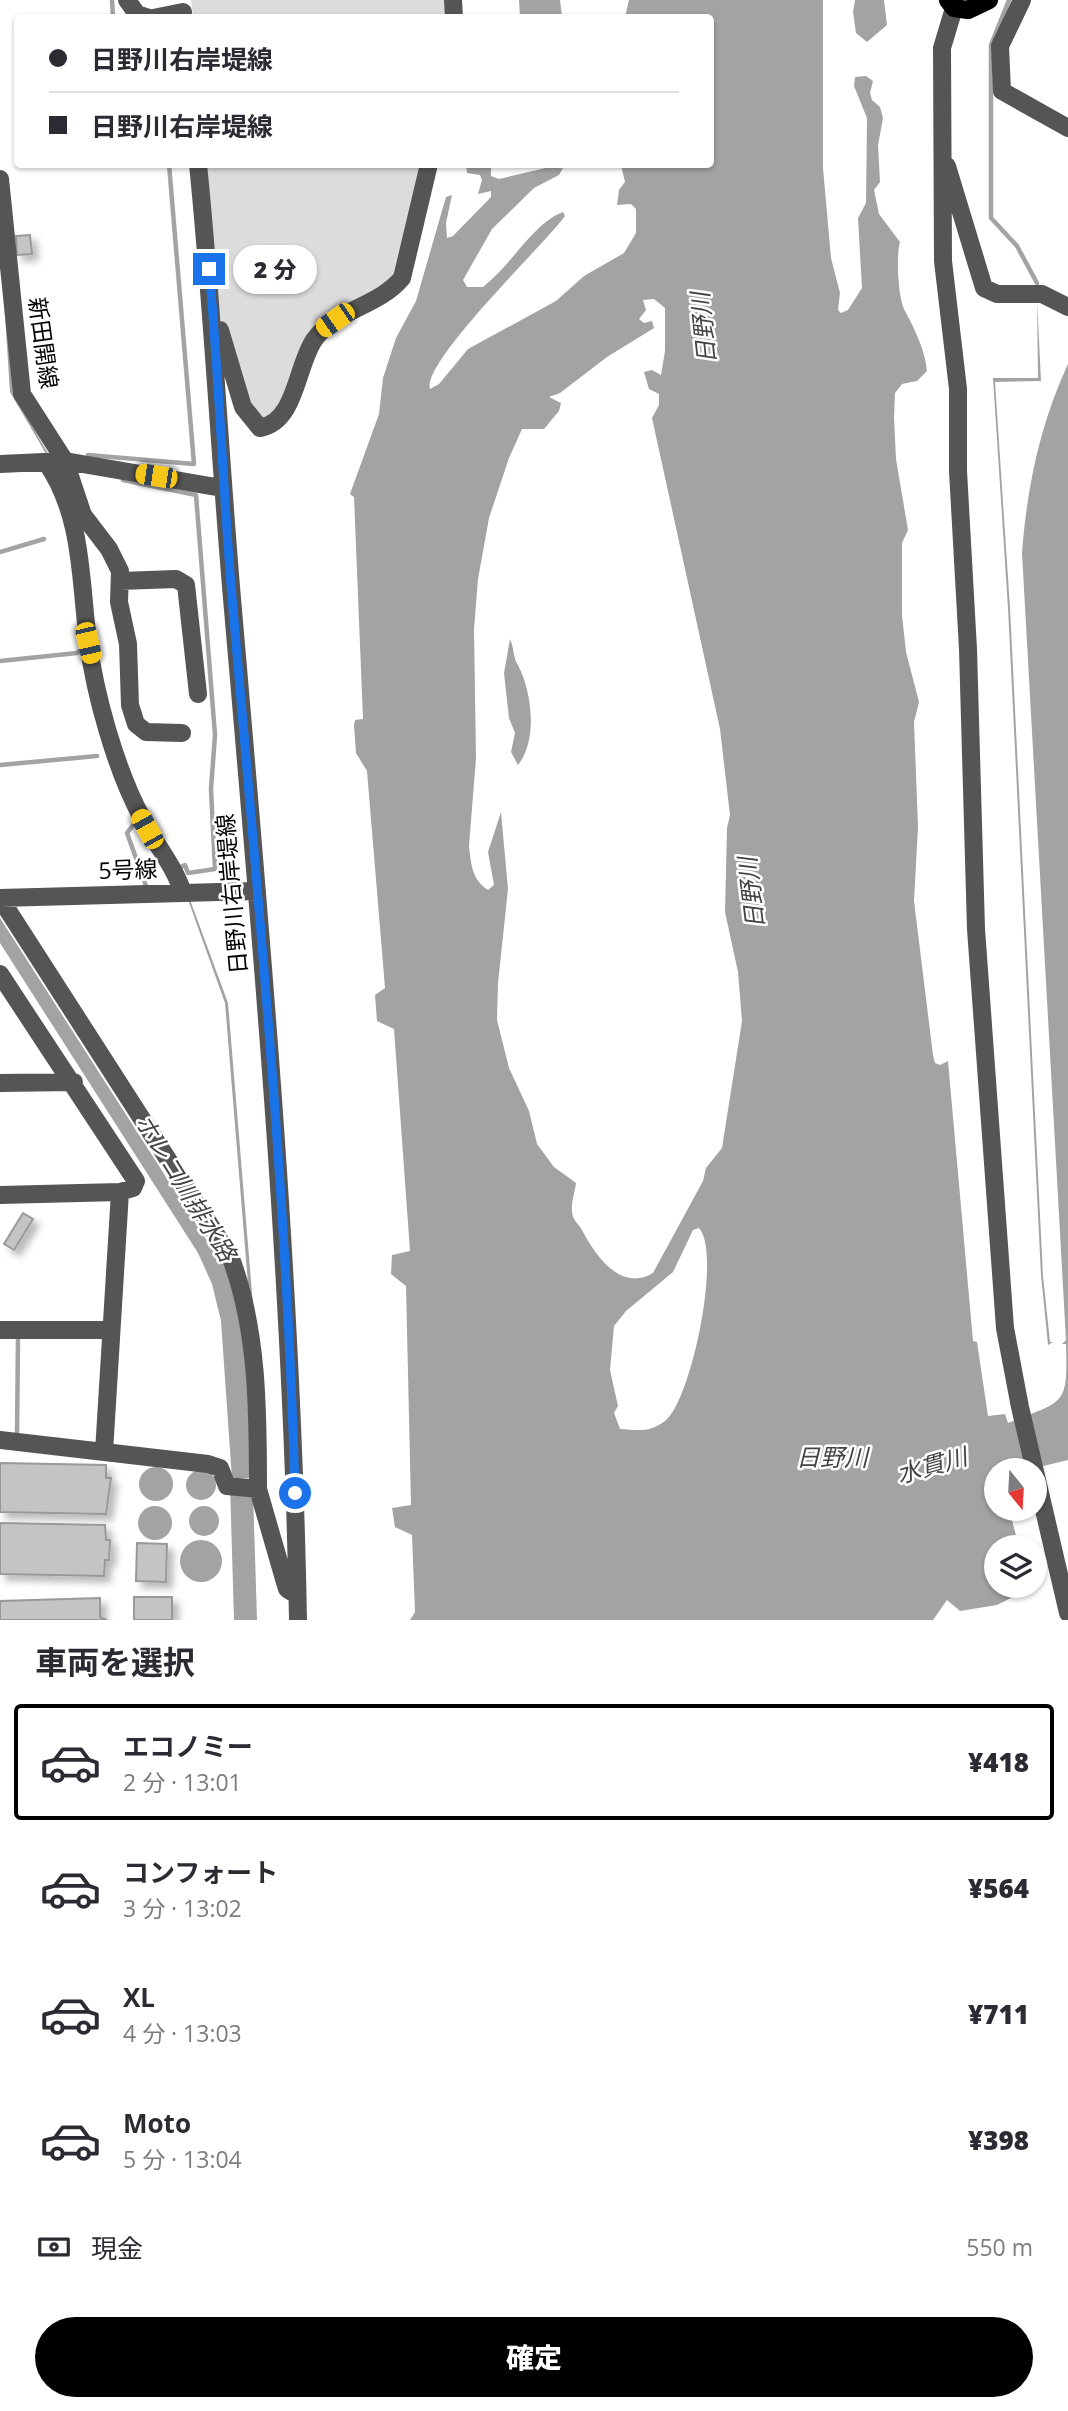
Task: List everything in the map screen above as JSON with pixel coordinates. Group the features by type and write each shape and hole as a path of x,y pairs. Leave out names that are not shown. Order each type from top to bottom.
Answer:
{"main road":[{"path":"951,4 968,10 989,0"}],"street":[{"path":"1022,0 1000,46 1002,91 1068,128"},
{"path":"951,4 942,48 943,261 958,389 976,929 1005,1328 1020,1407 1068,1613"},
{"path":"943,156 956,189 984,288 997,294 1042,294 1068,307"},
{"name":"日野川右岸堤線","path":"198,168 214,322 222,488 257,891 290,1340 298,1620"},
{"path":"214,322 223,335 243,407 260,428 273,426 284,412 309,347 322,329 390,293 402,278 428,168"},
{"name":"新田開線","path":"0,179 22,394 65,461 83,515 109,550 120,571 119,602 128,644 130,705 136,724 146,732 182,733"},
{"path":"0,464 65,461 222,488"},
{"path":"46,462 61,487 72,519 88,643 113,746 140,816 174,871 183,893"},
{"path":"120,581 176,579 186,585 198,694"},
{"name":"5号線","path":"0,898 257,891"},
{"path":"0,898 230,1256 242,1288 250,1331 258,1489 284,1579 288,1589 297,1595"},
{"path":"0,974 74,1082 136,1181 133,1188 120,1192 0,1195"},
{"path":"0,1083 74,1082"},
{"path":"104,1452 120,1192"},
{"path":"0,1330 110,1330"},
{"path":"0,1440 208,1464 220,1468 227,1486 258,1489"}],"shaded area":[{"path":"191,0 447,0 448,14 193,14"},
{"path":"207,168 424,168 398,276 331,317 282,409 264,423 249,408 229,333 219,316"}],"water":[{"path":"519,0 560,0 562,14 520,14"},
{"name":"日野川","path":"629,0 823,0 823,168 831,258 840,293 838,310 841,313 848,310 862,288 858,218 866,203 867,118 854,86 855,77 866,76 873,81 870,93 872,100 880,107 883,118 878,145 880,182 874,190 879,214 900,242 898,265 902,303 926,363 927,371 917,381 902,384 895,393 894,418 896,459 908,530 902,543 902,615 906,652 919,702 914,722 918,827 914,901 933,1055 935,1063 940,1065 948,1061 973,1341 977,1342 988,1416 1005,1414 1008,1423 1051,1405 1059,1399 1066,1380 1066,1344 1062,1344 1066,1340 1022,553 1036,456 1068,364 1068,1460 1047,1465 1047,1458 984,1458 984,1521 1012,1521 1016,1535 984,1535 984,1598 1011,1598 997,1605 960,1611 947,1600 933,1620 410,1620 415,1612 412,1535 395,1527 392,1508 411,1505 406,1286 391,1274 392,1255 410,1251 394,1029 377,1021 375,995 385,988 367,771 356,753 354,725 355,720 363,719 354,497 350,494 379,414 383,378 396,338 416,301 446,197 452,195 446,223 447,238 453,236 491,197 491,191 478,194 482,180 480,175 467,173 466,168 491,168 491,176 499,179 546,168 563,168 559,175 534,188 492,229 463,280 467,287 483,287 542,225 563,212 565,216 464,329 433,375 430,389 439,384 468,349 556,301 584,276 624,253 636,233 636,209 631,204 617,205 619,190 625,182 622,168 714,168 714,14 626,14","holes":["654,299 665,308 665,351 661,375 652,370 644,372 649,389 659,394 659,405 652,418 720,729 730,815 727,828 725,912 738,972 742,1021 722,1148 706,1168 703,1181 653,1273 641,1278 630,1278 619,1274 601,1259 574,1219 572,1208 576,1183 554,1167 537,1144 529,1111 509,1068 497,1020 508,889 501,812 488,852 494,885 488,890 475,876 469,846 476,758 474,629 478,579 489,518 509,458 522,429 544,429 559,411 561,403 549,397 560,393 607,357 654,328 652,321 644,323 639,319 646,310 643,300","699,1228 705,1243 707,1266 700,1327 685,1386 675,1408 665,1421 654,1427 643,1430 620,1429 614,1413 618,1406 610,1370 614,1326 626,1311 673,1272 693,1230"]},
{"path":"855,0 884,0 887,25 867,42 856,33 853,12"},
{"path":"0,240 13,394 68,487 79,519 94,640 113,728 146,816 178,867 228,1003 253,1305 250,1308 225,1003 177,869 143,816 116,747 91,640 80,543 66,488 10,392"},
{"path":"1037,299 1041,381 995,382 1010,608 1043,1276 1050,1342 1053,1342 1048,1345 1041,1275 1008,608 993,378 1038,378"},
{"path":"510,639 527,688 531,716 528,743 518,765 511,752 515,733 509,718 504,673"},
{"path":"0,918 209,1244 228,1267 239,1290 251,1430 250,1478 232,1479 221,1321 212,1284 198,1253 0,943"},
{"path":"156,1467 168,1472 173,1484 168,1496 156,1501 144,1496 139,1484 144,1472"},
{"path":"201,1470 212,1474 216,1485 212,1496 201,1500 190,1496 186,1485 190,1474"},
{"path":"230,1484 253,1492 257,1620 234,1620"},
{"path":"155,1506 167,1511 172,1523 167,1535 155,1540 143,1535 138,1523 143,1511"},
{"path":"204,1506 215,1510 219,1521 215,1532 204,1536 193,1532 189,1521 193,1510"},
{"path":"201,1540 216,1546 222,1561 216,1576 201,1582 186,1576 180,1561 186,1546"}],"building":[{"path":"30,235 32,254 17,255 16,236"},
{"path":"23,1213 33,1219 14,1250 4,1244"},
{"path":"0,1463 106,1465 106,1478 111,1478 106,1514 0,1512"},
{"path":"0,1523 105,1525 106,1540 110,1540 109,1560 105,1560 104,1576 0,1574"},
{"path":"137,1543 167,1544 166,1582 136,1581"},
{"path":"134,1597 172,1597 172,1620 134,1620"},
{"path":"100,1598 100,1617 107,1620 0,1620 0,1601"}],"waterway":[{"path":"112,0 113,14"},
{"path":"1009,0 991,45 991,218 1017,246 1037,283"},
{"path":"88,455 194,464 169,168"},
{"path":"123,480 196,495 215,735 211,789 215,869 188,873 185,865 181,867"},
{"path":"0,552 44,539"},
{"path":"0,661 77,653 85,647"},
{"path":"0,765 97,756"},
{"path":"134,824 127,833 146,886"},
{"path":"17,1436 18,1338"}],"route":[{"path":"209,269 222,488 257,886 290,1340 295,1493"}],"water label":[{"name":"ホレコ川排水路","path":"185,1188"},
{"name":"水貫川","path":"932,1466"}]}
